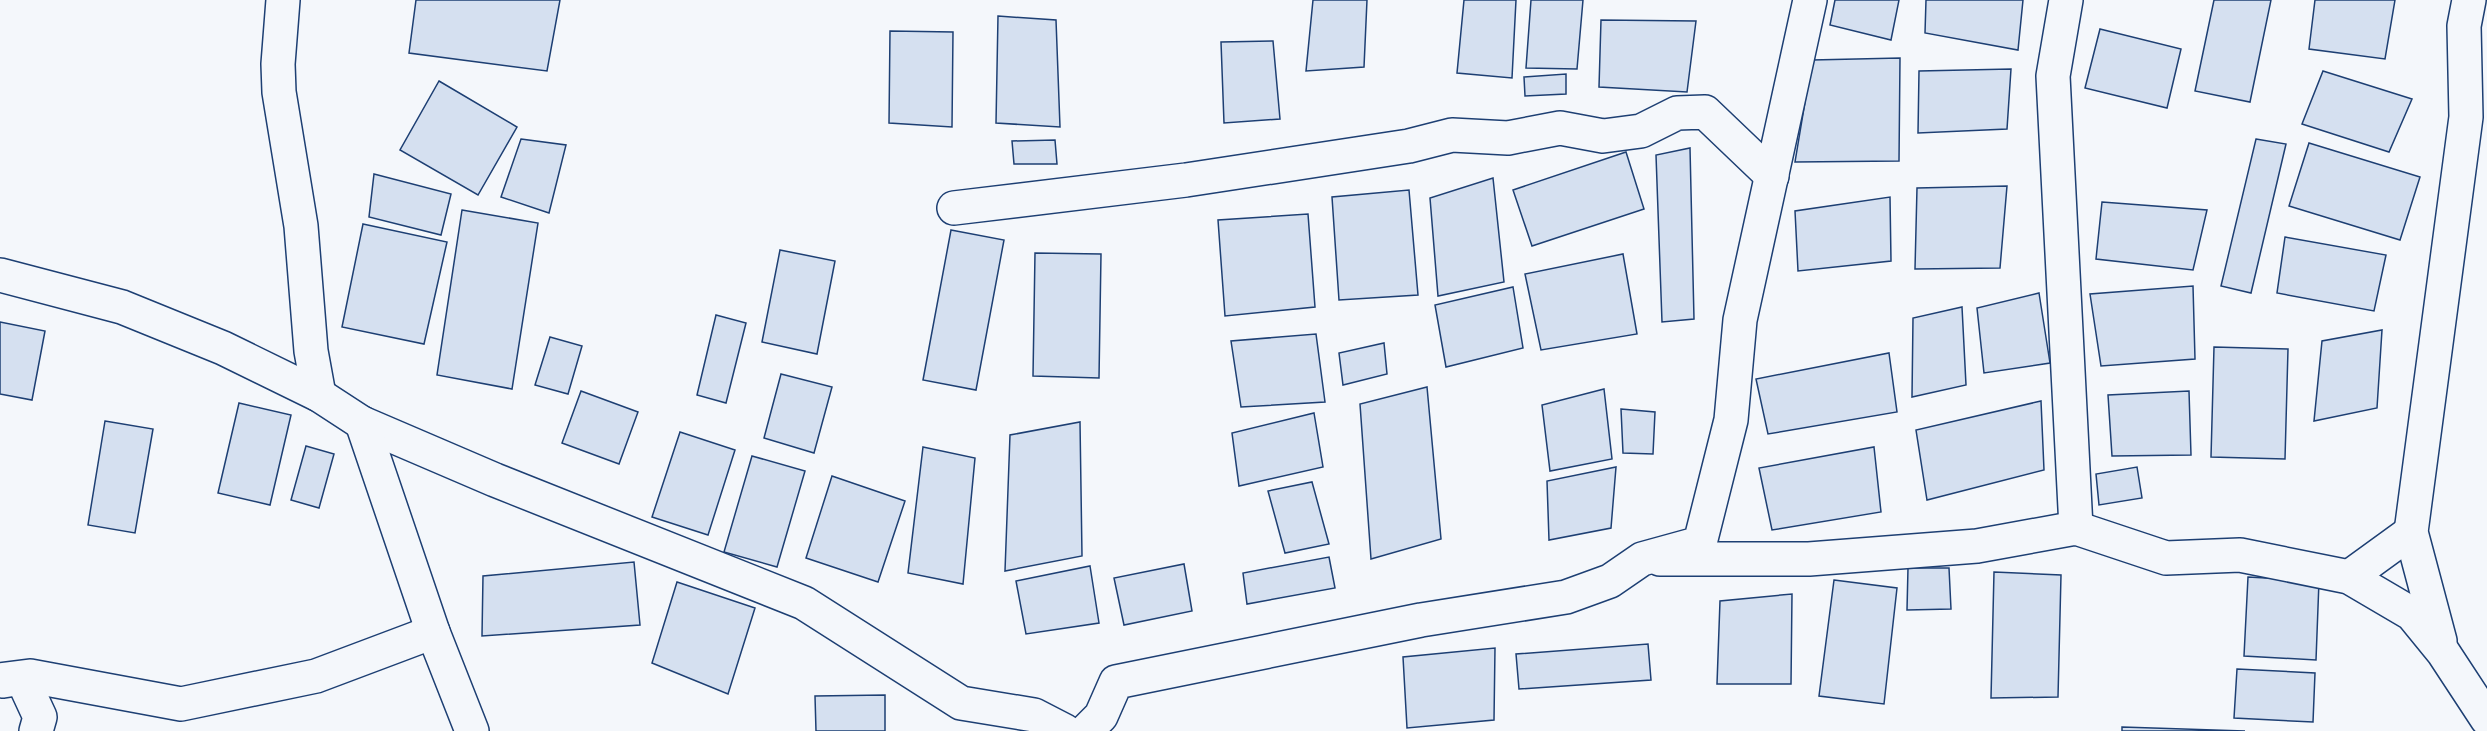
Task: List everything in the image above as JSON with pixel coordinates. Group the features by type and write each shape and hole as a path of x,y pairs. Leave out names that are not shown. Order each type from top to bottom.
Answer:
{"street":[{"path":"283,0 278,64 279,92 301,226 311,351 319,395"},
{"path":"1086,731 1101,716 1116,682 1421,620 1566,597 1610,581 1642,559 1700,543 1731,420 1740,320 1810,0"},
{"path":"2066,0 2053,76 2076,528"},
{"path":"2443,652 2410,532 2466,117 2464,26 2469,0"},
{"path":"954,208 1186,180 1408,146 1452,135 1508,138 1560,128 1603,136 1613,135 1641,131 1677,113 1705,112 1772,176"},
{"path":"0,275 122,307 222,348 319,395 362,423 495,480 804,603 962,703 1034,715 1065,731"},
{"path":"362,423 433,632 472,731"},
{"path":"1642,559 1809,560 1977,546 2076,528 2166,558 2240,555 2349,577 2412,614 2443,652 2487,719"},
{"path":"2349,577 2410,532"},
{"path":"0,681 30,676 181,704 316,676 433,632"},
{"path":"0,681 22,678 40,717 36,731"}],"building":[{"path":"416,0 560,0 547,71 409,53"},
{"path":"1313,0 1367,0 1364,67 1306,71"},
{"path":"1464,0 1516,0 1512,78 1457,73"},
{"path":"1531,0 1583,0 1577,69 1526,68"},
{"path":"1835,0 1899,0 1891,40 1830,25"},
{"path":"1926,0 2023,0 2018,50 1925,33"},
{"path":"2214,0 2271,0 2250,102 2195,91"},
{"path":"2315,0 2395,0 2385,59 2309,49"},
{"path":"998,16 1056,20 1060,127 996,123"},
{"path":"1601,20 1696,21 1687,92 1599,87"},
{"path":"2100,29 2181,49 2167,108 2085,88"},
{"path":"890,31 953,32 952,127 889,123"},
{"path":"1273,41 1280,119 1224,123 1221,42"},
{"path":"1900,58 1899,161 1795,162 1812,60"},
{"path":"2011,69 2007,129 1918,133 1919,71"},
{"path":"2323,71 2412,99 2389,152 2302,124"},
{"path":"1566,74 1566,94 1525,96 1524,77"},
{"path":"439,81 517,127 478,195 400,150"},
{"path":"521,139 566,145 549,213 501,197"},
{"path":"2256,139 2286,144 2251,293 2221,286"},
{"path":"1055,140 1057,164 1014,164 1012,141"},
{"path":"2309,143 2420,177 2400,240 2289,206"},
{"path":"1690,148 1694,319 1662,322 1656,155"},
{"path":"1626,152 1644,209 1532,246 1513,190"},
{"path":"374,174 451,194 441,235 369,217"},
{"path":"1493,178 1504,282 1438,296 1430,198"},
{"path":"2007,186 2000,268 1915,269 1917,188"},
{"path":"1409,190 1418,295 1339,300 1332,197"},
{"path":"1890,197 1891,261 1798,271 1795,211"},
{"path":"2102,202 2207,210 2193,270 2096,259"},
{"path":"462,210 538,223 512,389 437,375"},
{"path":"1308,214 1315,307 1225,316 1218,220"},
{"path":"363,224 447,242 424,344 342,327"},
{"path":"951,230 1004,240 976,390 923,380"},
{"path":"2285,237 2386,255 2374,311 2277,293"},
{"path":"780,250 835,261 817,354 762,342"},
{"path":"1035,253 1101,254 1099,378 1033,376"},
{"path":"1623,254 1637,334 1541,350 1525,274"},
{"path":"2193,286 2195,359 2101,366 2090,294"},
{"path":"1513,287 1523,348 1446,367 1435,305"},
{"path":"2039,293 2050,363 1984,373 1977,308"},
{"path":"1962,307 1966,385 1912,397 1913,318"},
{"path":"716,315 746,323 726,403 697,395"},
{"path":"0,322 45,331 32,400 0,394"},
{"path":"2382,330 2377,408 2314,421 2322,341"},
{"path":"1316,334 1325,402 1241,407 1231,341"},
{"path":"550,337 582,346 568,394 535,385"},
{"path":"1384,343 1387,374 1343,385 1339,353"},
{"path":"2214,347 2288,349 2285,459 2211,457"},
{"path":"1889,353 1897,412 1768,434 1756,379"},
{"path":"781,374 832,387 814,453 764,438"},
{"path":"1427,387 1441,539 1371,559 1360,404"},
{"path":"1604,389 1612,459 1550,471 1542,405"},
{"path":"581,391 638,412 619,464 562,443"},
{"path":"2189,391 2191,455 2112,456 2108,395"},
{"path":"2041,401 2044,470 1927,500 1916,430"},
{"path":"239,403 291,415 270,505 218,493"},
{"path":"1621,409 1655,412 1653,454 1623,453"},
{"path":"1314,413 1323,467 1239,486 1232,433"},
{"path":"105,421 153,429 135,533 88,525"},
{"path":"1080,422 1082,556 1005,571 1010,435"},
{"path":"680,432 735,450 708,535 652,517"},
{"path":"306,446 334,454 319,508 291,500"},
{"path":"923,447 975,458 963,584 908,573"},
{"path":"1874,447 1881,512 1772,530 1759,468"},
{"path":"752,456 805,471 777,567 724,552"},
{"path":"1616,467 1611,528 1549,540 1547,481"},
{"path":"2137,467 2142,498 2099,505 2096,474"},
{"path":"832,476 905,501 878,582 806,558"},
{"path":"1312,482 1329,544 1285,553 1268,491"},
{"path":"1329,557 1335,588 1247,604 1243,573"},
{"path":"634,562 640,625 482,636 483,576"},
{"path":"1184,564 1192,611 1124,625 1114,578"},
{"path":"1090,566 1099,623 1026,634 1016,581"},
{"path":"1908,568 1949,568 1951,609 1907,610"},
{"path":"1994,572 2061,575 2058,697 1991,698"},
{"path":"2248,577 2319,581 2316,660 2244,656"},
{"path":"1834,580 1897,588 1884,704 1819,696"},
{"path":"677,582 755,608 728,694 652,663"},
{"path":"1792,594 1791,684 1717,684 1720,601"},
{"path":"1648,644 1651,680 1519,689 1516,654"},
{"path":"1495,648 1494,720 1407,728 1403,657"},
{"path":"2237,669 2315,673 2313,722 2234,718"},
{"path":"885,695 885,731 816,731 815,696"},
{"path":"2122,727 2245,731 2122,731"}]}
